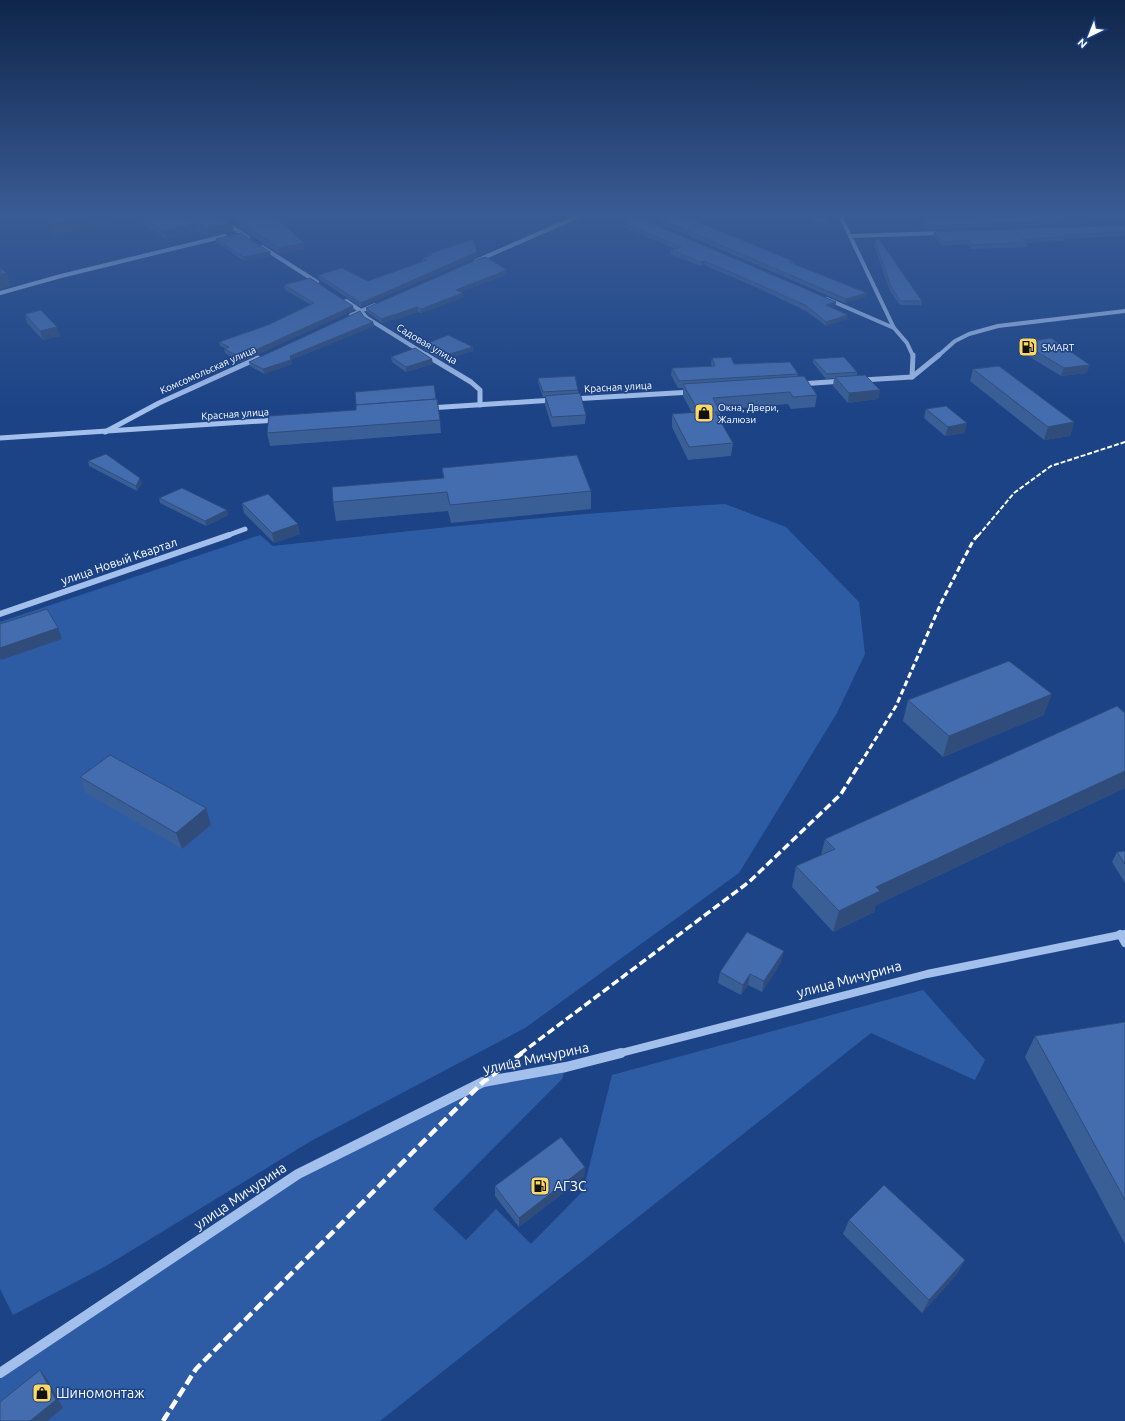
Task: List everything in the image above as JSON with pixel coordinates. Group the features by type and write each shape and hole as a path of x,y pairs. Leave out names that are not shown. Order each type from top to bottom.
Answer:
{"street":[{"path":"0,293 49,279"},
{"path":"312,279 321,285"},
{"path":"871,279 894,328 907,343 913,355 912,377"},
{"path":"822,297 894,328"},
{"name":"Садовая улица","path":"341,298 361,311 367,318 471,382 480,390 480,405"},
{"path":"346,318 382,302"},
{"path":"856,380 912,377 955,342 970,334 998,326 1125,311"},
{"name":"Комсомольская улица","path":"103,433 159,403 267,354"},
{"path":"793,385 848,381"},
{"name":"Красная улица","path":"565,400 698,391"},
{"path":"425,409 557,400"},
{"name":"Красная улица","path":"0,438 103,433 284,419"},
{"name":"улица Новый Квартал","path":"0,614 246,529"},
{"name":"улица Мичурина","path":"0,1373 298,1174 483,1082 566,1067 927,974 1123,937"}],"shaded area":[{"path":"725,504 786,527 859,602 865,654 837,713 739,873 525,1028 311,1141 106,1266 13,1315 0,1289 0,622 260,535 273,546 499,522"},
{"path":"923,990 985,1060 975,1080 871,1033 380,1421 0,1421 0,1373 298,1174 483,1082 566,1067 562,1079 433,1209 466,1240 496,1209 531,1244 583,1191 612,1075"}],"building":[{"path":"305,279 312,279 353,306 240,357 224,349 229,347 219,342 268,325 314,303 284,285"},
{"path":"325,279 365,279 368,281 373,279 415,279 361,303"},
{"path":"432,279 483,279 456,290 463,293 421,309 417,307 381,319 366,308"},
{"path":"747,279 783,279 836,302 826,305 848,315 826,322 807,306"},
{"path":"800,279 833,279 867,293 846,299"},
{"path":"888,279 907,279 922,301 900,301 891,287"},
{"path":"41,310 57,327 40,331 25,314"},
{"path":"360,311 364,317 373,322 290,356 291,360 263,369 249,362"},
{"path":"448,335 473,347 443,356 423,345"},
{"path":"1051,338 1090,365 1064,368 1022,343"},
{"path":"415,348 432,359 406,367 391,357"},
{"path":"731,357 734,364 790,362 798,374 679,381 672,368 715,366 712,358"},
{"path":"844,357 857,372 827,374 813,359"},
{"path":"999,366 1074,422 1048,427 973,369"},
{"path":"865,375 880,390 849,393 835,377"},
{"path":"575,376 578,390 543,392 538,378"},
{"path":"804,376 817,395 793,397 790,392 713,398 720,412 715,412 733,443 689,447 672,414 699,412 683,384"},
{"path":"434,385 436,399 356,405 355,392"},
{"path":"580,393 586,415 552,417 545,396"},
{"path":"437,399 440,420 267,433 269,416 356,410 356,405"},
{"path":"946,406 967,423 948,427 926,409"},
{"path":"106,454 140,478 136,486 88,461"},
{"path":"577,455 591,491 450,505 447,492 333,502 332,487 444,478 442,468"},
{"path":"182,488 227,510 205,521 159,498"},
{"path":"268,494 298,524 272,533 242,503"},
{"path":"47,609 58,628 0,648 0,624"},
{"path":"1009,661 1052,694 949,736 908,700"},
{"path":"1117,706 1125,713 1125,771 876,887 880,891 839,911 796,866 835,849 825,839"},
{"path":"110,755 206,808 176,833 80,777"},
{"path":"1125,851 1125,864 1117,852"},
{"path":"747,932 784,951 764,981 750,974 743,985 720,972"},
{"path":"1125,1022 1125,1200 1035,1036"},
{"name":"АГЗС","path":"561,1137 585,1167 519,1218 495,1186"},
{"path":"884,1185 965,1260 929,1300 849,1220"},
{"name":"Шиномонтаж","path":"40,1370 56,1400 30,1421 0,1421 0,1402"}],"railway":[{"path":"978,536 1014,493 1051,466 1125,442"},
{"path":"860,764 896,706 942,601 973,541 978,535"},
{"path":"520,1054 749,882 841,794 860,763"},
{"path":"163,1421 196,1369 483,1082 522,1053"}],"place":[{"name":"SMART","path":"1028,347"},
{"name":"Окна, Двери, Жалюзи","path":"704,413"},
{"name":"АГЗС","path":"540,1186"},
{"name":"Шиномонтаж","path":"42,1393"}]}
